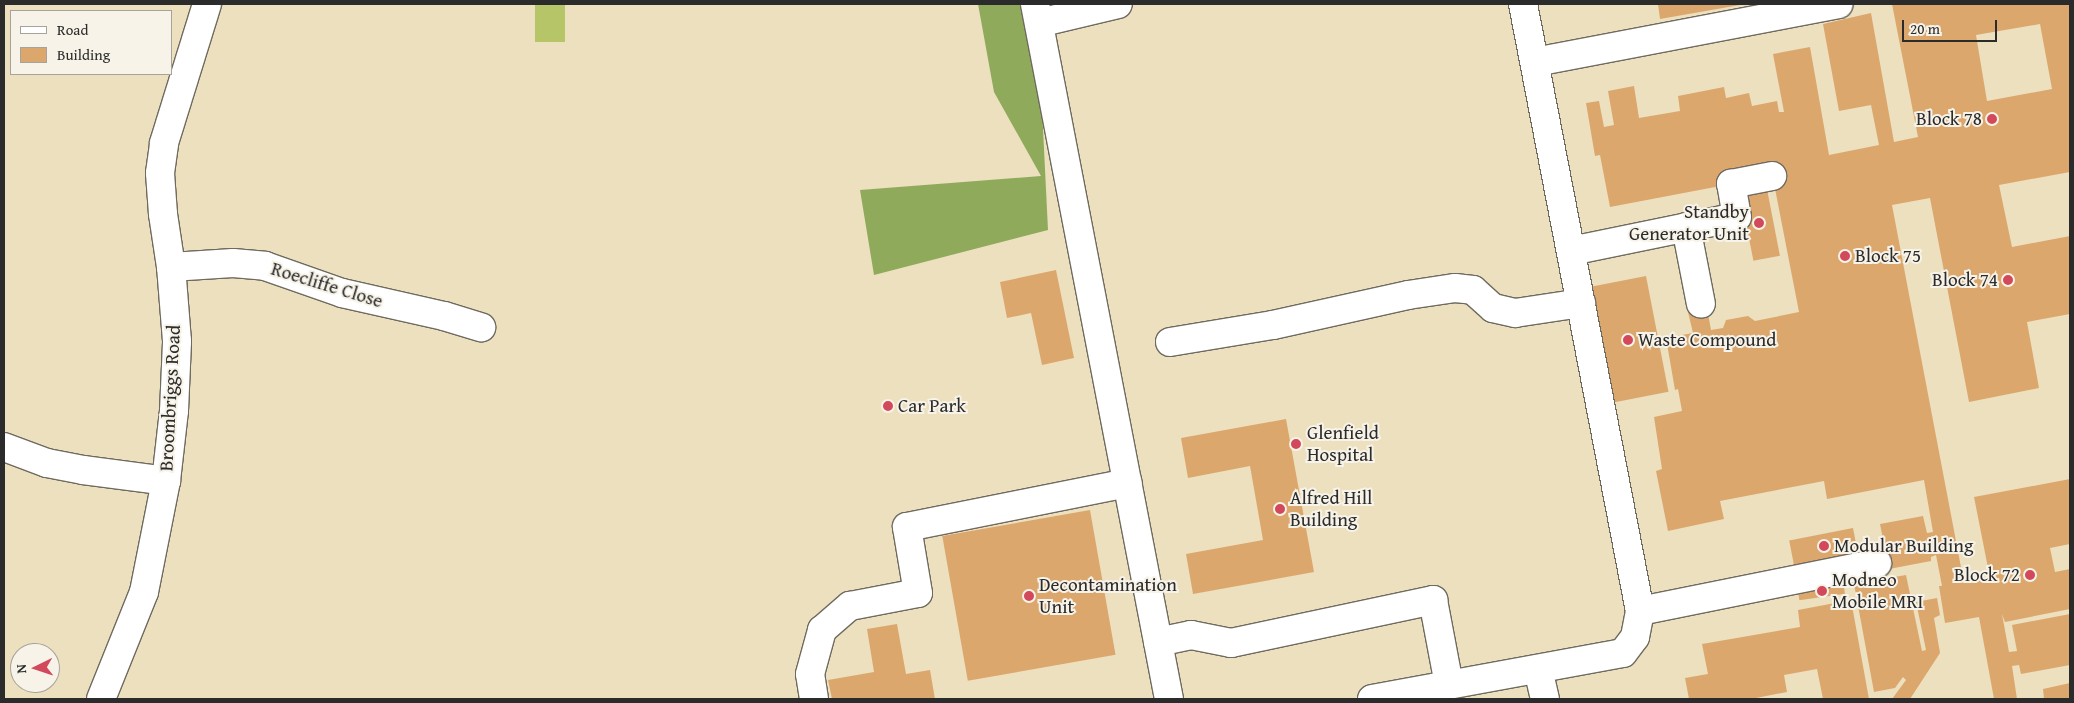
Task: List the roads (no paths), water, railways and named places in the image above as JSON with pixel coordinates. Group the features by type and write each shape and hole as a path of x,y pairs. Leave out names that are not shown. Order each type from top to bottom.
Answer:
{"street":[{"name":"Broombriggs Road","path":"101,699 144,592 166,481 174,411 176,341 171,267 163,214 160,173 164,143 207,4"},
{"path":"1118,4 1037,14 1170,699"},
{"path":"1372,699 1623,653 1635,637 1640,611 1535,62 1522,4"},
{"path":"1535,62 1839,4"},
{"path":"1571,251 1737,217 1731,184 1772,176"},
{"path":"1686,227 1701,304"},
{"name":"Roecliffe Close","path":"171,267 233,263 264,266 342,293 444,316 481,327"},
{"path":"1170,342 1273,325 1408,295 1455,288 1473,290 1493,308 1516,313 1581,303"},
{"path":"4,447 46,463 166,481"},
{"path":"814,699 810,674 822,630 850,606 918,593 907,527 1128,483"},
{"path":"1640,611 1877,562"},
{"path":"1158,642 1191,635 1232,643 1433,600 1449,685"},
{"path":"1538,668 1545,699"}],"place":[{"name":"Block 78","path":"1992,119"},
{"name":"Standby Generator Unit","path":"1759,223"},
{"name":"Block 75","path":"1845,256"},
{"name":"Block 74","path":"2008,280"},
{"name":"Waste Compound","path":"1628,340"},
{"name":"Car Park","path":"888,406"},
{"name":"Glenfield Hospital","path":"1296,444"},
{"name":"Alfred Hill Building","path":"1280,509"},
{"name":"Modular Building","path":"1824,546"},
{"name":"Block 72","path":"2030,575"},
{"name":"Modneo Mobile MRI","path":"1822,591"},
{"name":"Decontamination Unit","path":"1029,596"}]}
